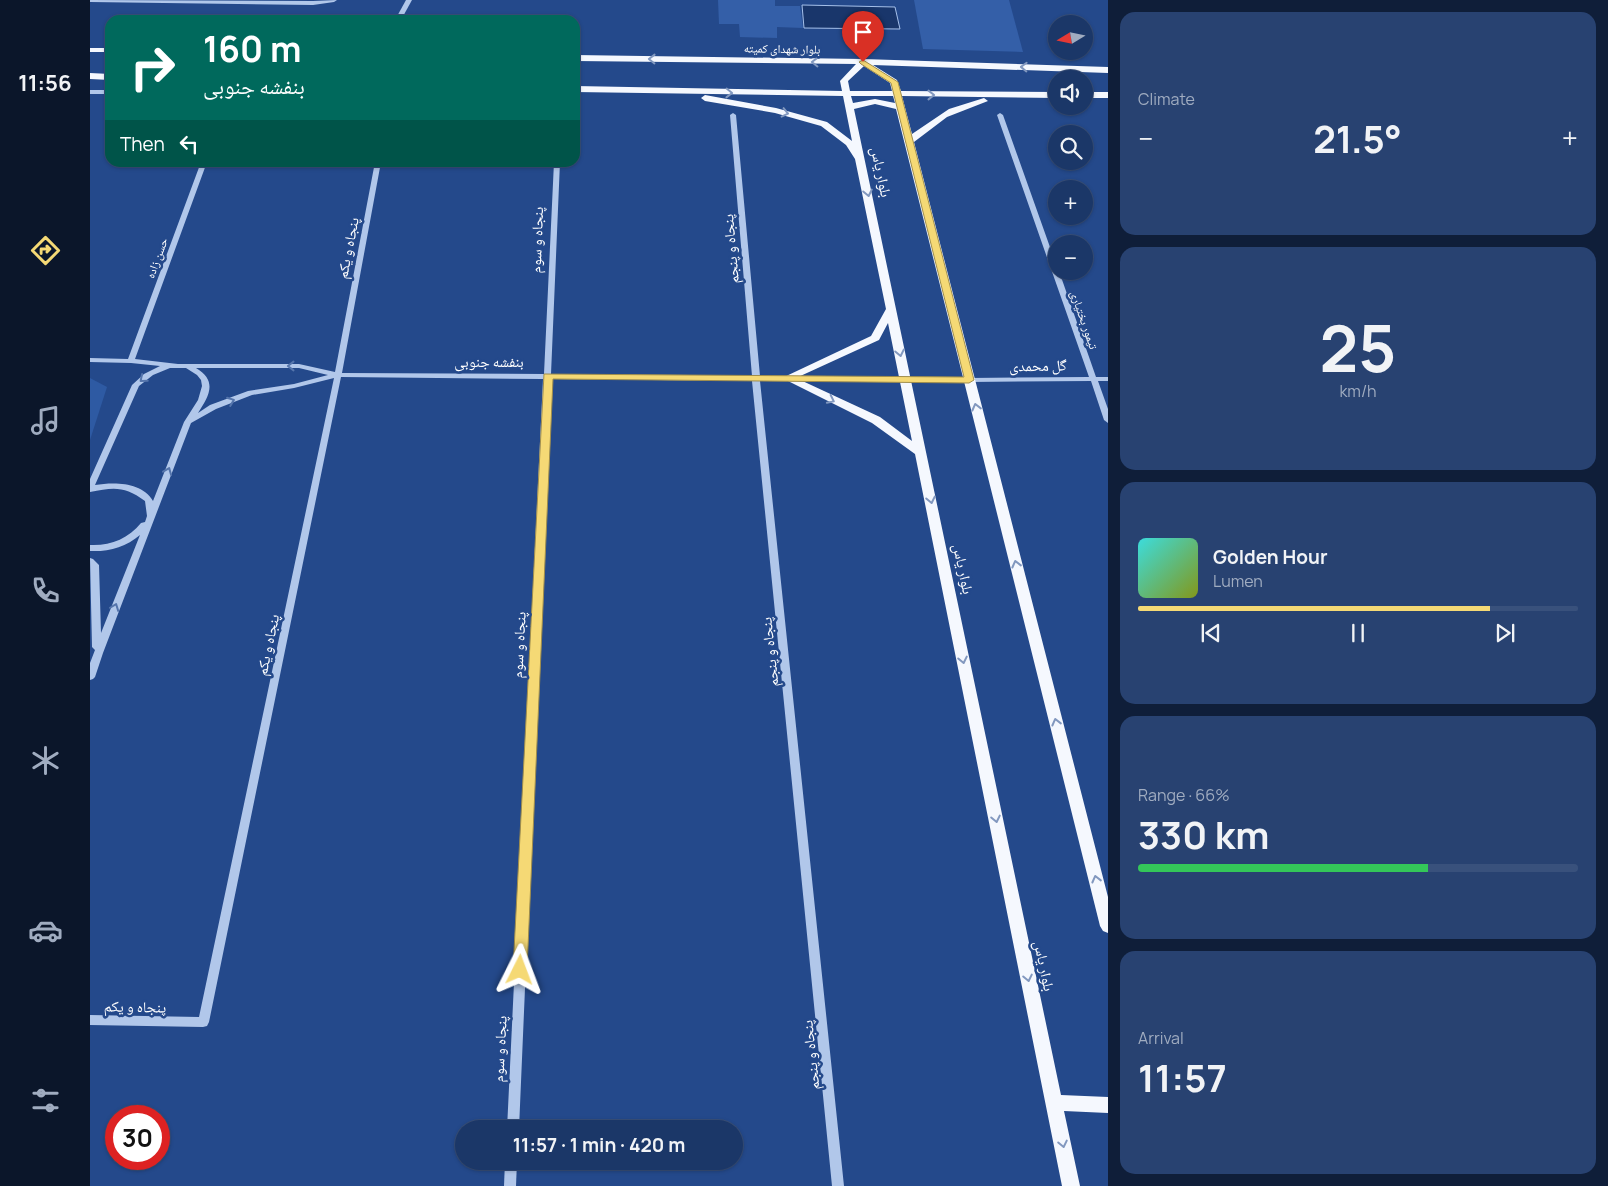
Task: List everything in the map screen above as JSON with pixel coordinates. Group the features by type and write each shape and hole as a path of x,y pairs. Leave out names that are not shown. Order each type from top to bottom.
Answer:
{"main road":[{"path":"90,50 105,50"},
{"name":"بلوار شهدای کمیته","path":"580,58 863,62 1108,70"},
{"path":"863,62 894,82 898,94 1108,926"},
{"name":"بلوار یاس","path":"863,62 844,81 1071,1186"},
{"path":"90,76 105,77"},
{"path":"580,89 668,92 1048,95"},
{"path":"668,92 776,111 824,124 849,143 861,161"},
{"path":"909,141 935,119 966,104 1021,95"},
{"path":"1093,95 1108,95"},
{"path":"850,107 866,101 880,101 900,107"},
{"path":"787,378 875,338 891,308"},
{"path":"787,378 876,420 921,453"},
{"path":"1054,1103 1108,1105"}],"street":[{"path":"90,0 314,3 334,0"},
{"path":"401,15 409,0"},
{"path":"90,92 105,92"},
{"name":"پنجاه و پنجم","path":"733,115 756,378 838,1186"},
{"name":"تیمور بختیاری","path":"1000,115 1108,420"},
{"name":"حسن زاده","path":"131,361 202,167"},
{"name":"پنجاه و یکم","path":"90,1020 203,1022 338,375 377,167"},
{"name":"پنجاه و سوم","path":"513,1120 557,167"},
{"name":"بنفشه جنوبی","path":"90,360 131,361 178,366 299,366 338,375 969,380"},
{"path":"90,488 136,385 143,377 153,371 178,366 199,372 205,378 207,386 205,394 188,422 150,516 90,677"},
{"name":"بنفشه جنوبی","path":"188,422 213,407 251,393 294,386 338,375"},
{"name":"گل محمدی","path":"969,380 1108,379"},
{"path":"90,488 114,485 135,489 149,500 150,516 139,532 118,545 90,548"},
{"path":"90,560 95,565 98,652"},
{"path":"510,1186 511,1170"}],"shaded area":[{"path":"802,5 895,7 900,29 804,28"},
{"path":"90,378 107,387 90,440"}],"building":[{"path":"718,0 775,0 775,6 800,6 803,28 777,27 777,38 740,37 739,24 719,24"},
{"path":"914,0 1009,0 1023,52 923,49"}],"route":[{"path":"520,970 548,376 969,380 894,82 863,62"}]}
